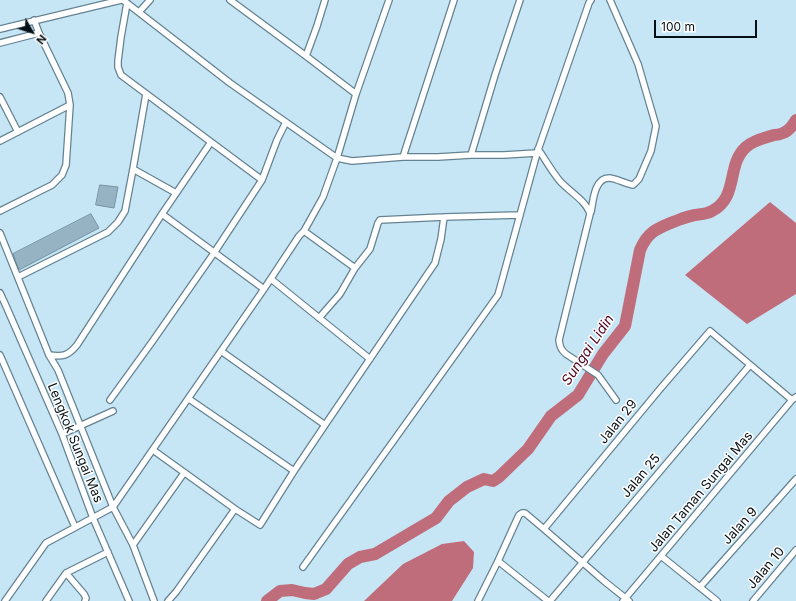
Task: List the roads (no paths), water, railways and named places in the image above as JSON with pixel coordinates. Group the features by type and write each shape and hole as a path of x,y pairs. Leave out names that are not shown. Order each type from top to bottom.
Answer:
{"street":[{"path":"139,12 150,0"},
{"path":"230,0 356,94"},
{"path":"306,56 325,0"},
{"path":"5,601 46,543 114,507 299,236 304,231 323,197 337,158 356,94 389,0"},
{"path":"403,156 454,0"},
{"path":"471,155 497,68 520,0"},
{"path":"303,566 498,295 538,151 591,0"},
{"path":"610,0 638,64 656,126 651,151 639,178 633,185 609,178 599,182 595,189 559,340 562,350 598,375 616,400"},
{"path":"124,1 118,67 121,75 262,180"},
{"path":"0,29 34,20 124,1 230,83 337,158 352,161 403,156 438,157 504,155 538,151"},
{"path":"0,211 52,185 62,175 66,165 70,105 68,93 34,20"},
{"path":"0,43 39,33"},
{"path":"18,277 108,232 118,222 125,211 146,94"},
{"path":"0,97 18,132"},
{"path":"0,141 70,105"},
{"path":"110,400 214,253 262,180 277,140 286,122"},
{"path":"49,355 66,355 77,345 162,214 211,142"},
{"path":"538,151 559,179 586,205 590,214"},
{"path":"133,169 176,193"},
{"path":"162,214 264,289"},
{"path":"319,318 340,294 355,268 370,249 378,222 380,220 520,215"},
{"path":"153,450 235,509 260,525 294,471 435,263 441,239 444,217"},
{"path":"304,231 355,268"},
{"path":"0,233 49,355 58,370 114,507 133,545 154,601"},
{"path":"271,279 370,359"},
{"name":"Lengkok Sungai Mas","path":"0,293 62,434 93,518 129,601"},
{"path":"0,309 6,306"},
{"name":"Jalan 29","path":"544,529 710,331 750,365"},
{"path":"221,352 325,425"},
{"path":"0,355 75,527"},
{"path":"750,365 794,399"},
{"name":"Jalan 25","path":"549,601 750,365"},
{"path":"188,399 294,471"},
{"name":"Jalan Taman Sungai Mas","path":"626,600 661,556 794,399"},
{"path":"62,434 113,411"},
{"path":"133,545 184,473"},
{"name":"Jalan 9","path":"700,587 796,479"},
{"path":"168,601 235,509"},
{"path":"478,601 519,515 522,512 544,529 626,600"},
{"name":"Jalan 10","path":"753,601 796,550"},
{"path":"46,601 66,573 108,552"},
{"path":"661,556 717,601"},
{"path":"498,561 549,601"},
{"path":"66,573 84,594 86,598 85,601"}],"waterway":[{"name":"Sungai Lidin","path":"267,601 280,591 292,590 314,594 326,589 348,564 360,557 375,554 436,518 449,501 467,487 484,479 493,481 499,477 528,449 551,416 578,395 603,354 625,326 640,250 649,235 673,222 693,215 704,214 712,211 720,205 726,198 736,163 740,154 746,147 752,143 785,132 791,128 796,120"}]}
